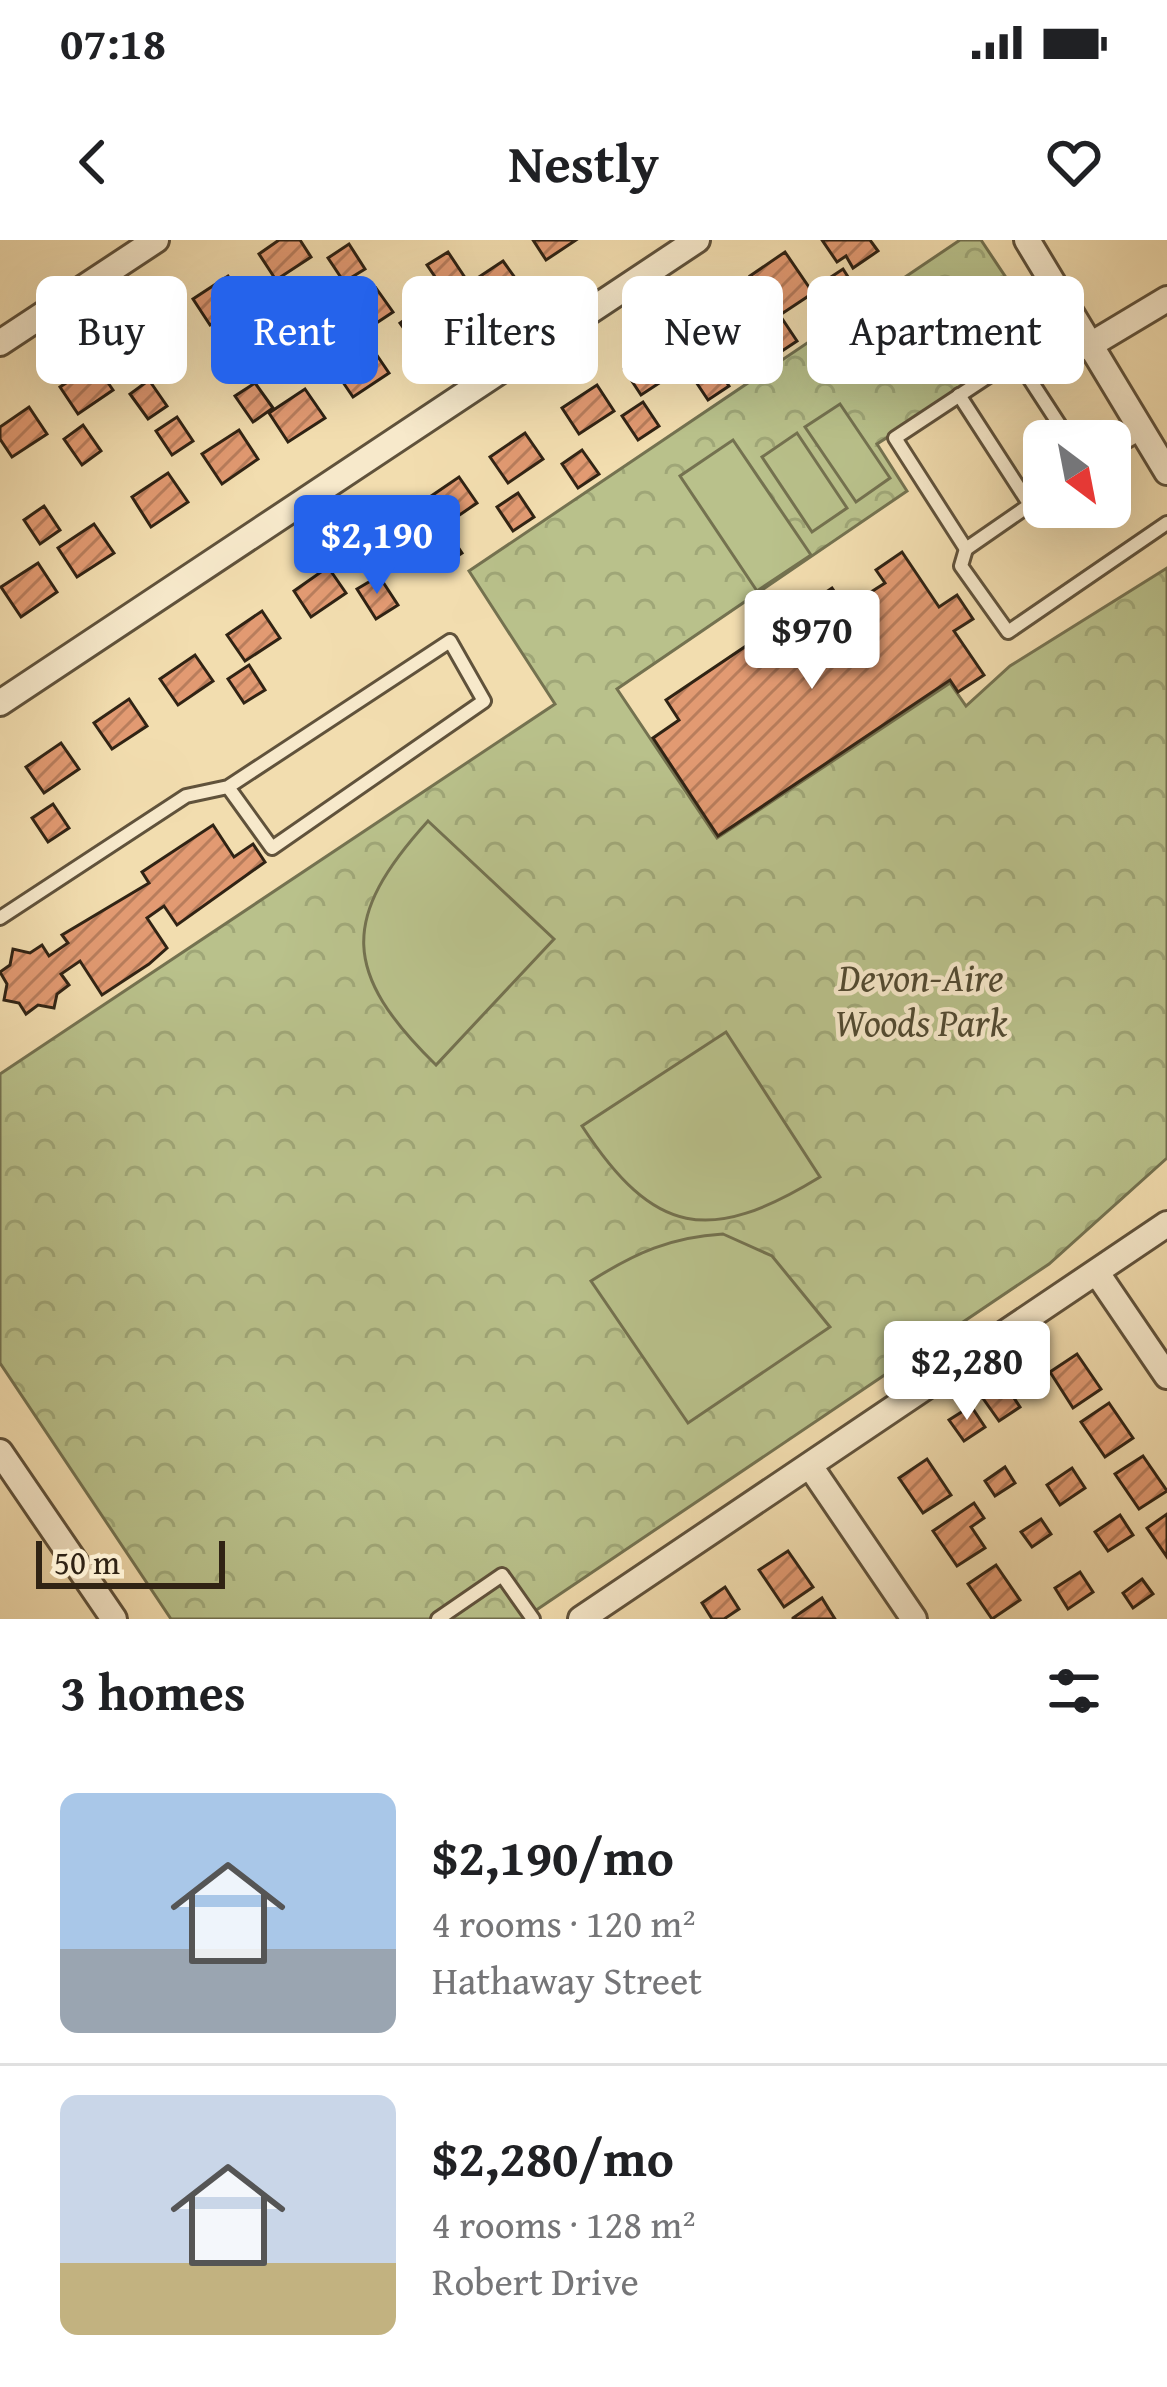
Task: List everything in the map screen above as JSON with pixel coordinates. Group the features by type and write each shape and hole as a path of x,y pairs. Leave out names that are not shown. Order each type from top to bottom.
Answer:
{"street":[{"path":"0,343 156,240"},
{"path":"0,703 697,240"},
{"path":"1027,240 1087,347 1167,472"},
{"path":"1087,347 1167,298"},
{"path":"581,1619 1167,1224"},
{"path":"1097,1273 1167,1376"},
{"path":"0,1452 114,1619"},
{"path":"810,1466 914,1619"},
{"path":"0,1503 24,1488"}],"lane":[{"path":"966,549 896,438 1016,358 1056,420"},
{"path":"959,395 1023,494"},
{"path":"1131,439 1141,433"},
{"path":"1023,510 966,549 961,566 1008,632 1167,523"},
{"path":"0,918 186,796 228,788 450,641 484,701 272,848 228,788"},
{"path":"438,1619 502,1575 533,1619"}],"green space":[{"path":"960,240 981,240 1005,276 907,276"},
{"name":"Devon-Aire Woods Park","path":"807,343 807,384 970,384 877,444 907,491 617,689 717,838 950,683 966,706 1010,666 1167,568 1167,1158 1049,1264 523,1619 171,1619 0,1363 0,1074 555,704 469,571 746,384 783,384 783,359"},
{"path":"840,404 890,478 856,502 805,427"},
{"path":"797,433 847,508 812,532 762,457"},
{"path":"733,440 811,555 757,591 680,476"},
{"path":"428,821 554,939 436,1065 383,1002 369,973 364,945 367,917 379,887"},
{"path":"726,1032 820,1177 746,1213 715,1220 686,1218 634,1190 582,1126"},
{"path":"723,1234 772,1256 830,1327 688,1423 591,1281 654,1248"}],"building":[{"path":"279,240 300,240 311,257 282,276 273,276 259,254"},
{"path":"533,240 576,240 546,260"},
{"path":"822,240 870,240 878,251 853,268 846,256 837,262"},
{"path":"349,244 365,269 354,276 340,276 328,258"},
{"path":"448,252 464,276 434,276 427,265"},
{"path":"785,252 807,284 807,297 783,313 783,276 750,276"},
{"path":"503,261 514,276 480,276"},
{"path":"211,287 211,324 210,325 193,299"},
{"path":"378,291 393,312 378,322"},
{"path":"783,320 797,341 783,350"},
{"path":"378,357 389,373 378,380"},
{"path":"109,384 113,390 78,414 60,387"},
{"path":"152,384 167,406 148,419 130,394"},
{"path":"256,384 273,408 253,422 235,396"},
{"path":"344,384 372,384 353,397"},
{"path":"634,384 658,384 641,395"},
{"path":"697,384 728,384 729,386 708,400"},
{"path":"597,385 614,411 579,434 562,408"},
{"path":"305,389 325,418 288,442 269,413"},
{"path":"643,402 659,426 638,440 622,416"},
{"path":"29,407 47,434 12,457 0,439 0,427"},
{"path":"177,417 193,441 172,455 156,431"},
{"path":"83,425 101,451 82,465 64,439"},
{"path":"239,430 258,459 222,484 202,454"},
{"path":"525,433 543,459 508,483 490,457"},
{"path":"582,450 599,474 578,488 562,464"},
{"path":"168,473 188,502 151,527 132,497"},
{"path":"459,477 477,503 442,527 424,501"},
{"path":"518,493 534,517 513,531 497,507"},
{"path":"44,506 60,530 40,544 24,520"},
{"path":"393,523 410,549 375,572 358,546"},
{"path":"94,524 114,553 77,577 58,548"},
{"path":"446,529 462,553 441,567 426,543"},
{"path":"902,552 939,607 957,595 973,619 954,631 984,675 958,692 950,680 718,836 653,738 679,720 666,700 832,588 846,608 885,583 876,570"},
{"path":"38,563 57,592 21,617 1,587"},
{"path":"328,567 346,593 311,617 294,591"},
{"path":"379,576 398,605 376,619 357,589"},
{"path":"262,611 280,638 245,661 227,635"},
{"path":"195,655 213,681 178,705 160,679"},
{"path":"249,665 265,690 244,703 228,679"},
{"path":"129,699 147,726 112,749 94,723"},
{"path":"61,743 79,769 44,793 26,767"},
{"path":"53,804 69,828 48,842 32,818"},
{"path":"213,825 234,857 253,844 265,862 177,925 164,906 147,918 167,948 149,964 102,995 80,961 61,974 69,985 57,994 54,1008 38,1005 26,1014 19,1003 4,1000 7,984 0,972 10,965 13,949 30,953 42,945 49,956 68,943 62,935 149,883 142,872"},
{"path":"1077,1354 1101,1389 1073,1408 1050,1372"},
{"path":"1004,1383 1020,1407 999,1421 982,1397"},
{"path":"1109,1403 1133,1438 1105,1457 1081,1422"},
{"path":"971,1406 985,1427 964,1441 949,1420"},
{"path":"1143,1456 1167,1491 1139,1509 1115,1474"},
{"path":"927,1459 951,1495 923,1513 899,1478"},
{"path":"1005,1467 1015,1483 995,1496 985,1481"},
{"path":"1072,1468 1085,1488 1060,1505 1047,1485"},
{"path":"974,1503 984,1518 971,1527 985,1548 957,1566 933,1531"},
{"path":"1167,1514 1167,1557 1147,1528"},
{"path":"1120,1515 1133,1535 1108,1551 1095,1532"},
{"path":"1041,1519 1051,1534 1032,1547 1021,1532"},
{"path":"788,1551 813,1587 784,1607 759,1570"},
{"path":"996,1565 1020,1600 992,1619 968,1584"},
{"path":"1080,1572 1093,1592 1068,1609 1055,1588"},
{"path":"1142,1579 1153,1594 1133,1608 1123,1593"},
{"path":"725,1587 739,1609 724,1619 712,1619 702,1603"},
{"path":"822,1598 835,1619 793,1619 793,1618"}]}
